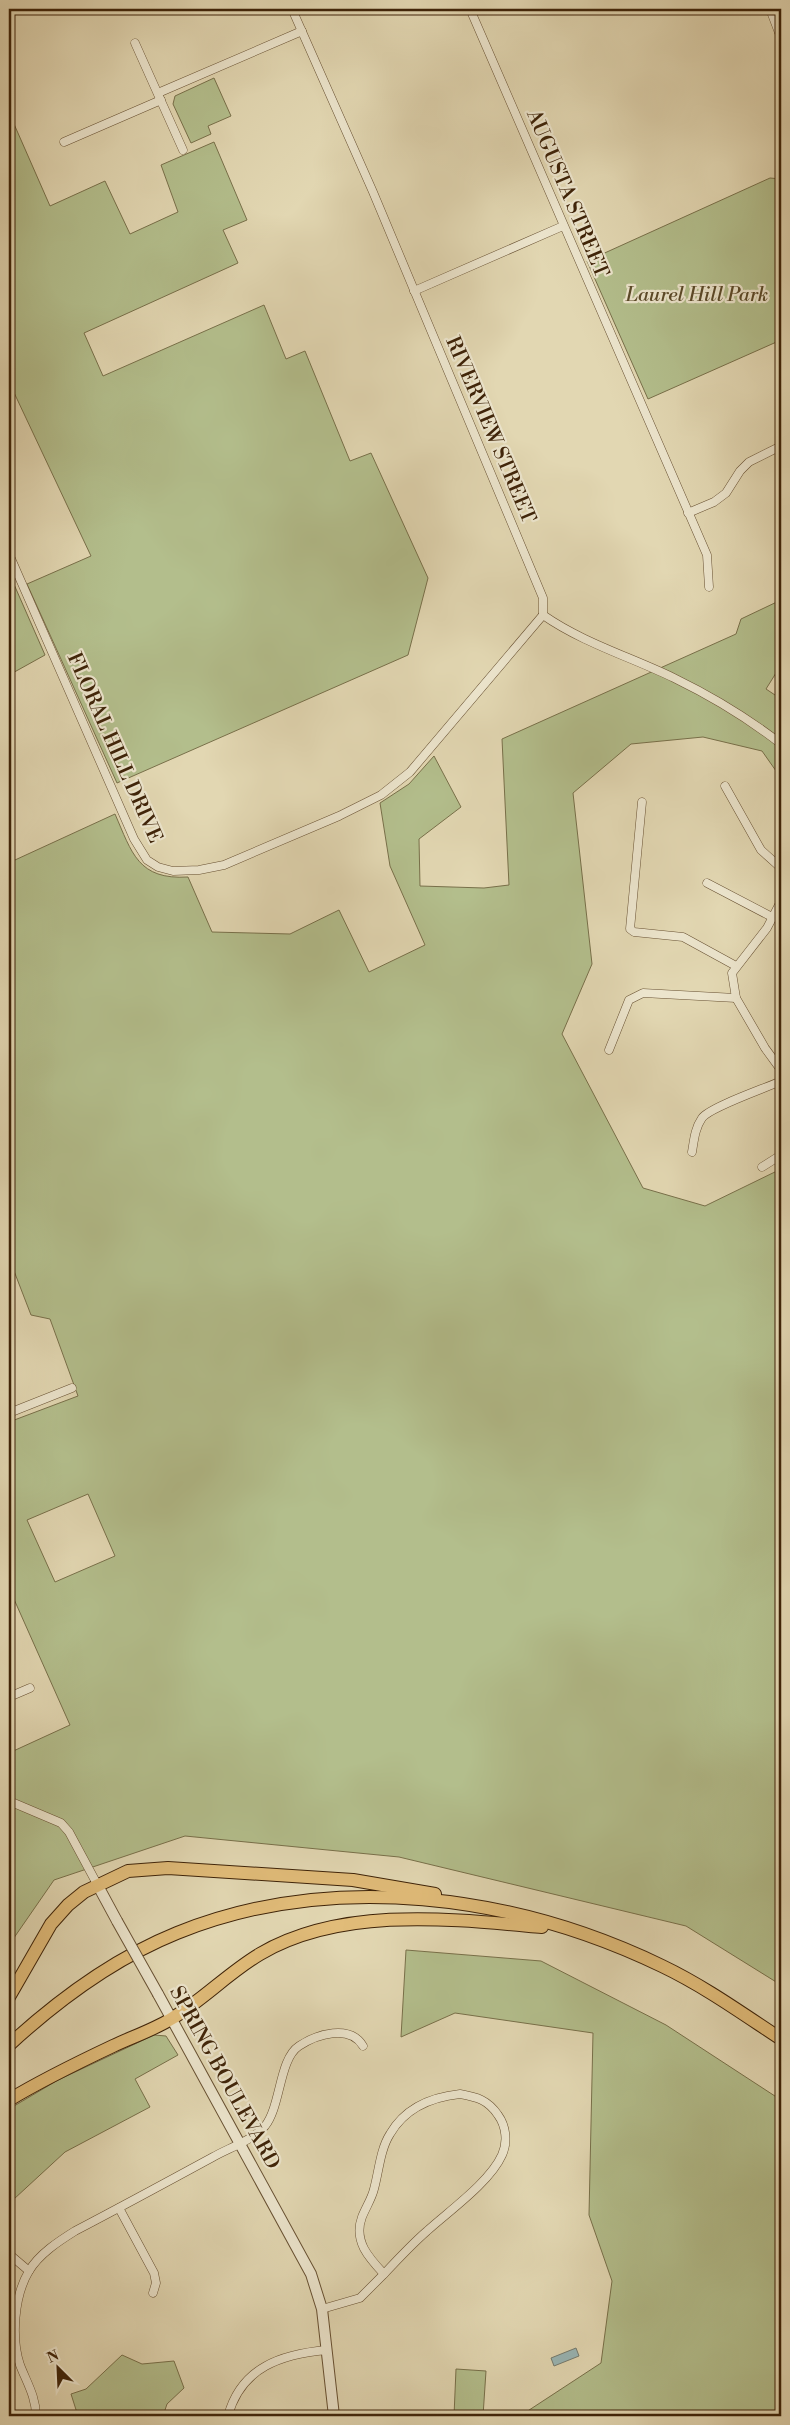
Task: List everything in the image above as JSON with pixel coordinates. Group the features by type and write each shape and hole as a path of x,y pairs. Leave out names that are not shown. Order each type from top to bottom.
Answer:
{"main road":[{"path":"9,1996 51,1924 68,1905 97,1884 128,1871 146,1868 168,1868 353,1880 418,1890 572,1928 665,1967 781,2039"},
{"path":"9,2045 48,2012 102,1973 149,1946 177,1933 213,1920 254,1910 315,1901 384,1897 468,1903"},
{"path":"9,2100 69,2067 171,2019 236,1970 261,1954 312,1932 360,1922 412,1920 572,1928"}],"street":[{"name":"RIVERVIEW STREET","path":"292,9 414,291 543,598 543,616"},
{"name":"AUGUSTA STREET","path":"470,9 707,555 709,587"},
{"path":"770,9 779,28 781,38"},
{"path":"64,142 302,31"},
{"path":"135,43 183,150"},
{"path":"414,291 563,226"},
{"path":"688,513 714,502 726,493 740,471 749,462 781,446"},
{"name":"FLORAL HILL DRIVE","path":"9,554 134,839 147,860 164,870 199,870 224,865 339,816 382,795 410,772 543,616"},
{"path":"543,616 562,628 675,679 746,720 781,744"},
{"path":"725,786 761,850 781,868"},
{"path":"642,802 630,929 634,932 684,937 736,966"},
{"path":"707,883 752,904 777,913"},
{"path":"781,901 777,913 732,973 736,998 765,1048 781,1070"},
{"path":"609,1050 629,1000 643,993 736,998"},
{"path":"692,1152 696,1130 703,1116 781,1081"},
{"path":"762,1167 781,1155"},
{"path":"9,1414 72,1388"},
{"path":"9,1697 30,1688"},
{"name":"SPRING BOULEVARD","path":"9,1800 61,1823 69,1832 303,2259 322,2309 334,2416"},
{"path":"36,2416 32,2392 20,2364 16,2348 15,2331 19,2298 29,2271 58,2241 239,2143 265,2126 288,2062 296,2047 315,2036 350,2033 359,2038 363,2046"},
{"path":"322,2309 356,2300 365,2294 428,2230 457,2206 497,2164 503,2154 505,2136 501,2119 492,2105 477,2097 460,2094 438,2096 418,2105 390,2133 382,2154 374,2191 361,2220 360,2231 365,2254 384,2274"},
{"path":"119,2208 154,2273 156,2283 153,2293"},
{"path":"9,2254 29,2271"},
{"path":"228,2416 245,2382 272,2361 297,2353 327,2350"}],"green space":[{"path":"214,78 231,116 208,126 211,134 191,143 173,104 175,96"},
{"path":"14,124 50,206 105,181 130,234 178,212 161,165 214,142 247,220 223,230 238,263 84,333 103,376 264,305 286,359 305,351 350,461 371,453 428,578 408,655 117,783 27,584 91,556 9,382 9,126"},
{"name":"Laurel Hill Park","path":"770,178 781,179 781,271 777,273 781,283 781,340 648,399 587,261"},
{"path":"9,573 45,655 9,675"},
{"path":"781,600 781,665 766,689 781,699 781,778 762,751 703,737 631,744 573,793 592,964 562,1034 643,1188 705,1206 781,1169 781,1985 686,1926 399,1857 185,1836 54,1880 9,1945 9,1753 70,1725 13,1597 9,1596 9,1422 78,1396 50,1319 31,1315 9,1258 9,847 15,860 115,814 132,852 147,869 171,877 188,877 212,932 290,934 339,910 369,972 425,945 390,866 380,803 409,784 434,756 461,807 419,839 420,886 484,888 509,885 502,739 736,634 741,619","holes":["88,1494 115,1556 55,1582 27,1520"]},
{"path":"406,1950 541,1961 666,2025 781,2100 781,2416 520,2416 601,2363 612,2281 589,2215 593,2033 455,2013 401,2037"},
{"path":"154,2035 166,2036 178,2055 135,2079 150,2107 65,2152 14,2199 9,2193 9,2109 58,2080"},
{"path":"122,2355 142,2364 174,2361 184,2388 167,2404 163,2416 78,2416 71,2394 86,2389"},
{"path":"456,2369 486,2371 483,2416 454,2416"}],"water":[{"path":"576,2348 579,2356 554,2366 551,2358"}]}
